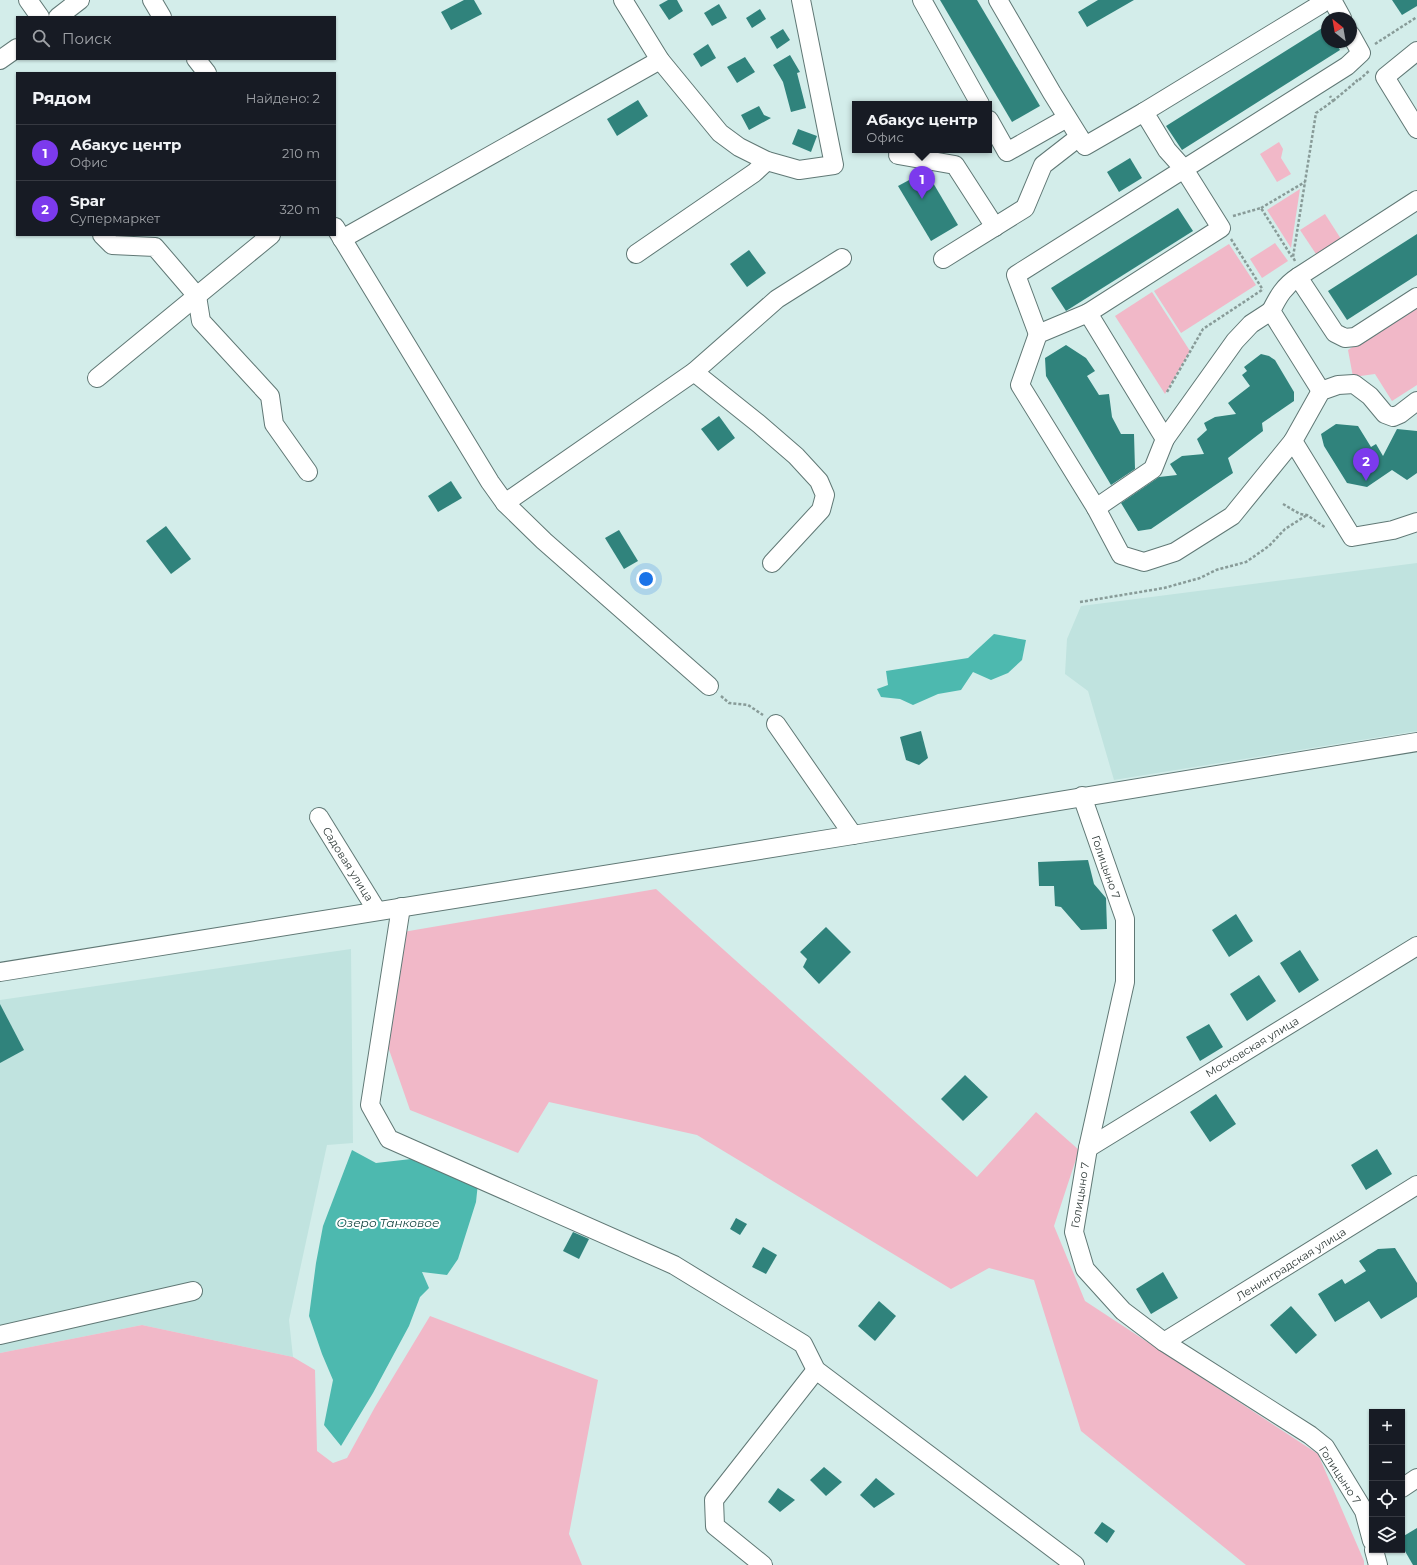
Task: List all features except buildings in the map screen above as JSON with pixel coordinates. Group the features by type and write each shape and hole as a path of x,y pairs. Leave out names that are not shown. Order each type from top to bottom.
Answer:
{"street":[{"path":"28,0 39,16"},
{"path":"59,16 80,0"},
{"path":"152,0 161,16"},
{"path":"623,0 660,60 720,133 739,147 767,161 800,170 834,165 801,0"},
{"path":"922,0 978,101"},
{"path":"998,0 1052,93 1085,146 1144,112 1324,1 1336,12"},
{"path":"1357,46 1361,53 1347,66 1016,275 1038,334 1020,385 1096,508 1121,555 1144,562 1175,552 1232,516 1293,441 1321,391 1338,385 1354,384 1370,396 1385,414 1393,417 1400,414 1417,401"},
{"path":"0,60 16,49"},
{"path":"1417,51 1384,77 1417,129"},
{"path":"197,60 206,72"},
{"path":"660,60 339,233 490,482 505,502 544,541 709,686"},
{"path":"1038,334 1088,313 1219,224 1184,169 1167,150 1144,112"},
{"path":"992,125 1007,152 1067,118"},
{"path":"944,259 1025,208 1043,165 1079,137"},
{"path":"898,155 955,165 995,227"},
{"path":"636,254 754,173 767,161"},
{"path":"1096,508 1153,469 1165,439 1235,341 1251,324 1271,311 1281,291 1289,282 1295,265 1417,200"},
{"path":"103,236 112,245 155,247 197,296 201,321 270,396 274,424 308,472"},
{"path":"97,378 270,236"},
{"path":"505,502 694,372 777,300 842,258"},
{"path":"1295,265 1335,333 1344,338 1355,337 1417,298"},
{"path":"1271,311 1321,391"},
{"path":"1088,313 1165,439"},
{"path":"694,372 796,456 819,481 825,495 821,510 772,562"},
{"path":"1293,441 1352,537 1392,530 1417,522"},
{"path":"776,724 853,835"},
{"path":"0,972 853,835 1082,796 1417,742"},
{"name":"Голицыно 7","path":"1082,796 1124,919 1126,982 1088,1148 1074,1232 1085,1269 1122,1310 1164,1342 1310,1435 1325,1447 1368,1509"},
{"name":"Садовая улица","path":"320,818 377,911"},
{"path":"401,907 370,1105 390,1139 674,1265 803,1344 816,1370 1075,1565"},
{"name":"Московская улица","path":"1088,1148 1417,946"},
{"name":"Ленинградская улица","path":"1164,1342 1417,1186"},
{"path":"0,1335 193,1291"},
{"path":"763,1565 715,1526 714,1500 816,1370"},
{"path":"1405,1486 1417,1478"},
{"path":"1375,1553 1378,1565"}],"path":[{"path":"1361,53 1417,17"},
{"path":"1295,265 1305,182 1316,113 1333,101 1322,82"},
{"path":"1262,290 1226,231 1219,224 1261,208 1305,182"},
{"path":"1261,208 1295,265"},
{"path":"1167,392 1203,329 1262,290 1268,284"},
{"path":"1283,504 1300,514 1307,515 1326,529"},
{"path":"1080,602 1164,588 1200,578 1216,570 1246,562 1269,546 1285,529 1307,515"},
{"path":"709,686 729,703 748,705 776,724"}],"shaded area":[{"path":"1279,142 1283,149 1281,158 1291,174 1277,182 1260,154"},
{"path":"1300,189 1291,248 1267,210"},
{"path":"1325,214 1341,239 1316,254 1300,230"},
{"path":"1275,243 1288,261 1262,278 1250,259"},
{"path":"1229,244 1256,285 1181,333 1154,291"},
{"path":"1152,292 1190,351 1165,394 1115,316"},
{"path":"1417,304 1417,385 1392,401 1375,374 1353,377 1348,350"},
{"path":"1417,563 1417,731 1114,780 1088,691 1065,674 1067,639 1081,606"},
{"path":"656,889 977,1177 1036,1112 1079,1150 1054,1226 1085,1301 1318,1454 1364,1561 1364,1565 1246,1565 1081,1431 1034,1280 989,1268 951,1289 697,1135 549,1102 518,1153 410,1110 386,1041 403,932"},
{"path":"351,949 353,1143 327,1145 289,1320 293,1357 142,1325 0,1353 0,1000"},
{"path":"430,1316 598,1380 569,1534 582,1565 0,1565 0,1353 142,1325 293,1357 315,1370 317,1451 333,1463 347,1458 375,1407"}],"water":[{"path":"994,634 1026,640 1022,660 1008,673 991,680 973,672 961,690 938,694 913,705 900,699 881,697 877,689 888,685 886,671 968,658"},
{"name":"Озеро Танковое","path":"352,1150 376,1163 420,1158 478,1183 476,1202 458,1259 447,1275 422,1272 429,1288 420,1297 409,1326 373,1393 341,1446 324,1425 333,1380 309,1316 316,1263 323,1226"}],"place":[{"name":"Абакус центр","path":"922,199"},
{"name":"Spar","path":"1366,481"}]}
